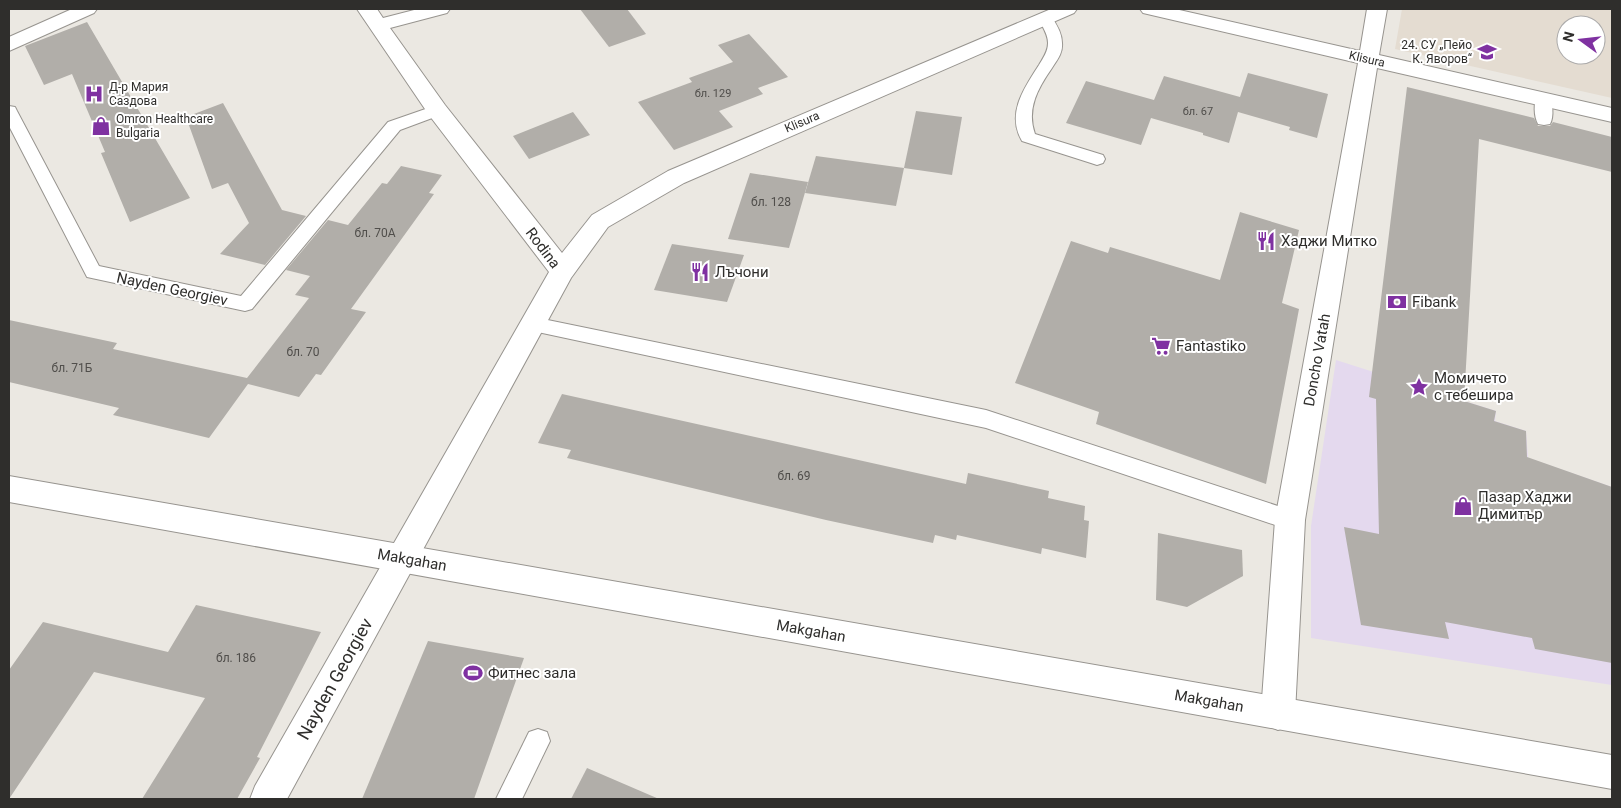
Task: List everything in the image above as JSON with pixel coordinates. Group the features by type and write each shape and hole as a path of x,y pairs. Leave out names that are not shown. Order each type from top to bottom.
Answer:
{"street":[{"path":"9,45 87,9"},
{"path":"372,17 440,9"},
{"name":"Klisura","path":"562,271 600,221 676,177 1067,9"},
{"name":"Klisura","path":"1150,9 1612,115"},
{"name":"Doncho Vatah","path":"1278,713 1290,520 1377,9"},
{"name":"Rodina","path":"372,17 437,110 562,271 402,558"},
{"name":"Makgahan","path":"9,489 1612,772"},
{"name":"Nayden Georgiev","path":"268,799 402,558"}],"lane":[{"path":"1045,18 1054,32 1054,52 1027,96 1023,111 1023,126 1028,137 1097,159"},
{"path":"1543,99 1544,120"},
{"name":"Nayden Georgiev","path":"9,111 93,272 245,304 394,126 437,110"},
{"path":"533,324 986,420 1290,520"},
{"path":"509,799 538,741"}],"shaded area":[{"name":"24. СУ „Пейо К. Яворов“","path":"1402,9 1612,9 1612,98 1395,49"},
{"name":"Пазар Хаджи Димитър","path":"1336,360 1496,411 1495,421 1526,431 1528,458 1612,487 1612,685 1311,638 1311,526"}],"building":[{"path":"580,9 627,9 646,34 609,47"},
{"path":"87,22 190,198 130,222 101,153 105,152 72,74 44,85 25,46"},
{"path":"749,34 788,77 758,88 763,94 719,111 733,127 674,150 638,102 692,82 689,78 733,62 718,45"},
{"path":"1248,73 1328,94 1317,138 1289,130 1290,127 1238,112 1229,143 1203,135 1203,133 1151,118 1141,145 1066,123 1086,81 1154,100 1164,76 1240,97"},
{"name":"Пазар Хаджи Димитър","path":"1407,87 1534,118 1538,126 1550,126 1553,122 1612,137 1612,172 1479,139 1464,401 1496,411 1494,421 1526,431 1527,457 1612,487 1612,663 1535,649 1532,638 1445,622 1449,639 1361,625 1344,527 1379,534 1376,399 1369,397"},
{"path":"223,103 282,210 306,216 265,265 220,254 249,223 228,183 212,189 186,117"},
{"path":"916,111 962,117 952,175 904,168"},
{"path":"573,112 590,135 529,159 513,136"},
{"path":"816,156 904,168 896,206 805,193"},
{"path":"401,166 442,175 429,193 434,194 351,309 366,312 321,375 316,374 299,397 248,384 209,438 113,415 119,408 9,382 9,320 117,343 113,349 247,378 309,298 295,295 310,276 286,270 328,220 348,225 382,183 387,184"},
{"path":"750,173 808,182 789,248 728,239"},
{"name":"Fantastiko","path":"1240,212 1299,230 1282,303 1299,309 1266,484 1096,424 1099,412 1015,383 1071,241 1108,253 1110,247 1220,280"},
{"path":"672,244 744,255 727,302 654,290"},
{"path":"562,394 966,484 968,473 1049,491 1048,498 1085,506 1084,520 1089,521 1086,558 1042,548 1041,554 957,535 956,540 935,535 933,543 826,520 567,458 571,450 538,443"},
{"path":"1158,533 1242,550 1243,576 1187,607 1156,600"},
{"path":"196,605 321,632 257,757 260,758 237,799 142,799 205,698 94,672 9,799 9,670 43,622 168,652"},
{"path":"428,641 524,658 474,799 362,799"},
{"path":"587,768 659,799 571,799"}],"place":[{"name":"24. СУ „Пейо К. Яворов“","path":"1487,52"},
{"name":"Д-р Мария Саздова","path":"94,94"},
{"name":"Omron Healthcare Bulgaria","path":"101,126"},
{"name":"Хаджи Митко","path":"1266,241"},
{"name":"Лъчони","path":"700,272"},
{"name":"Fibank","path":"1397,302"},
{"name":"Fantastiko","path":"1161,346"},
{"name":"Момичето с тебешира","path":"1419,387"},
{"name":"Пазар Хаджи Димитър","path":"1463,506"},
{"name":"Фитнес зала","path":"473,673"}]}
